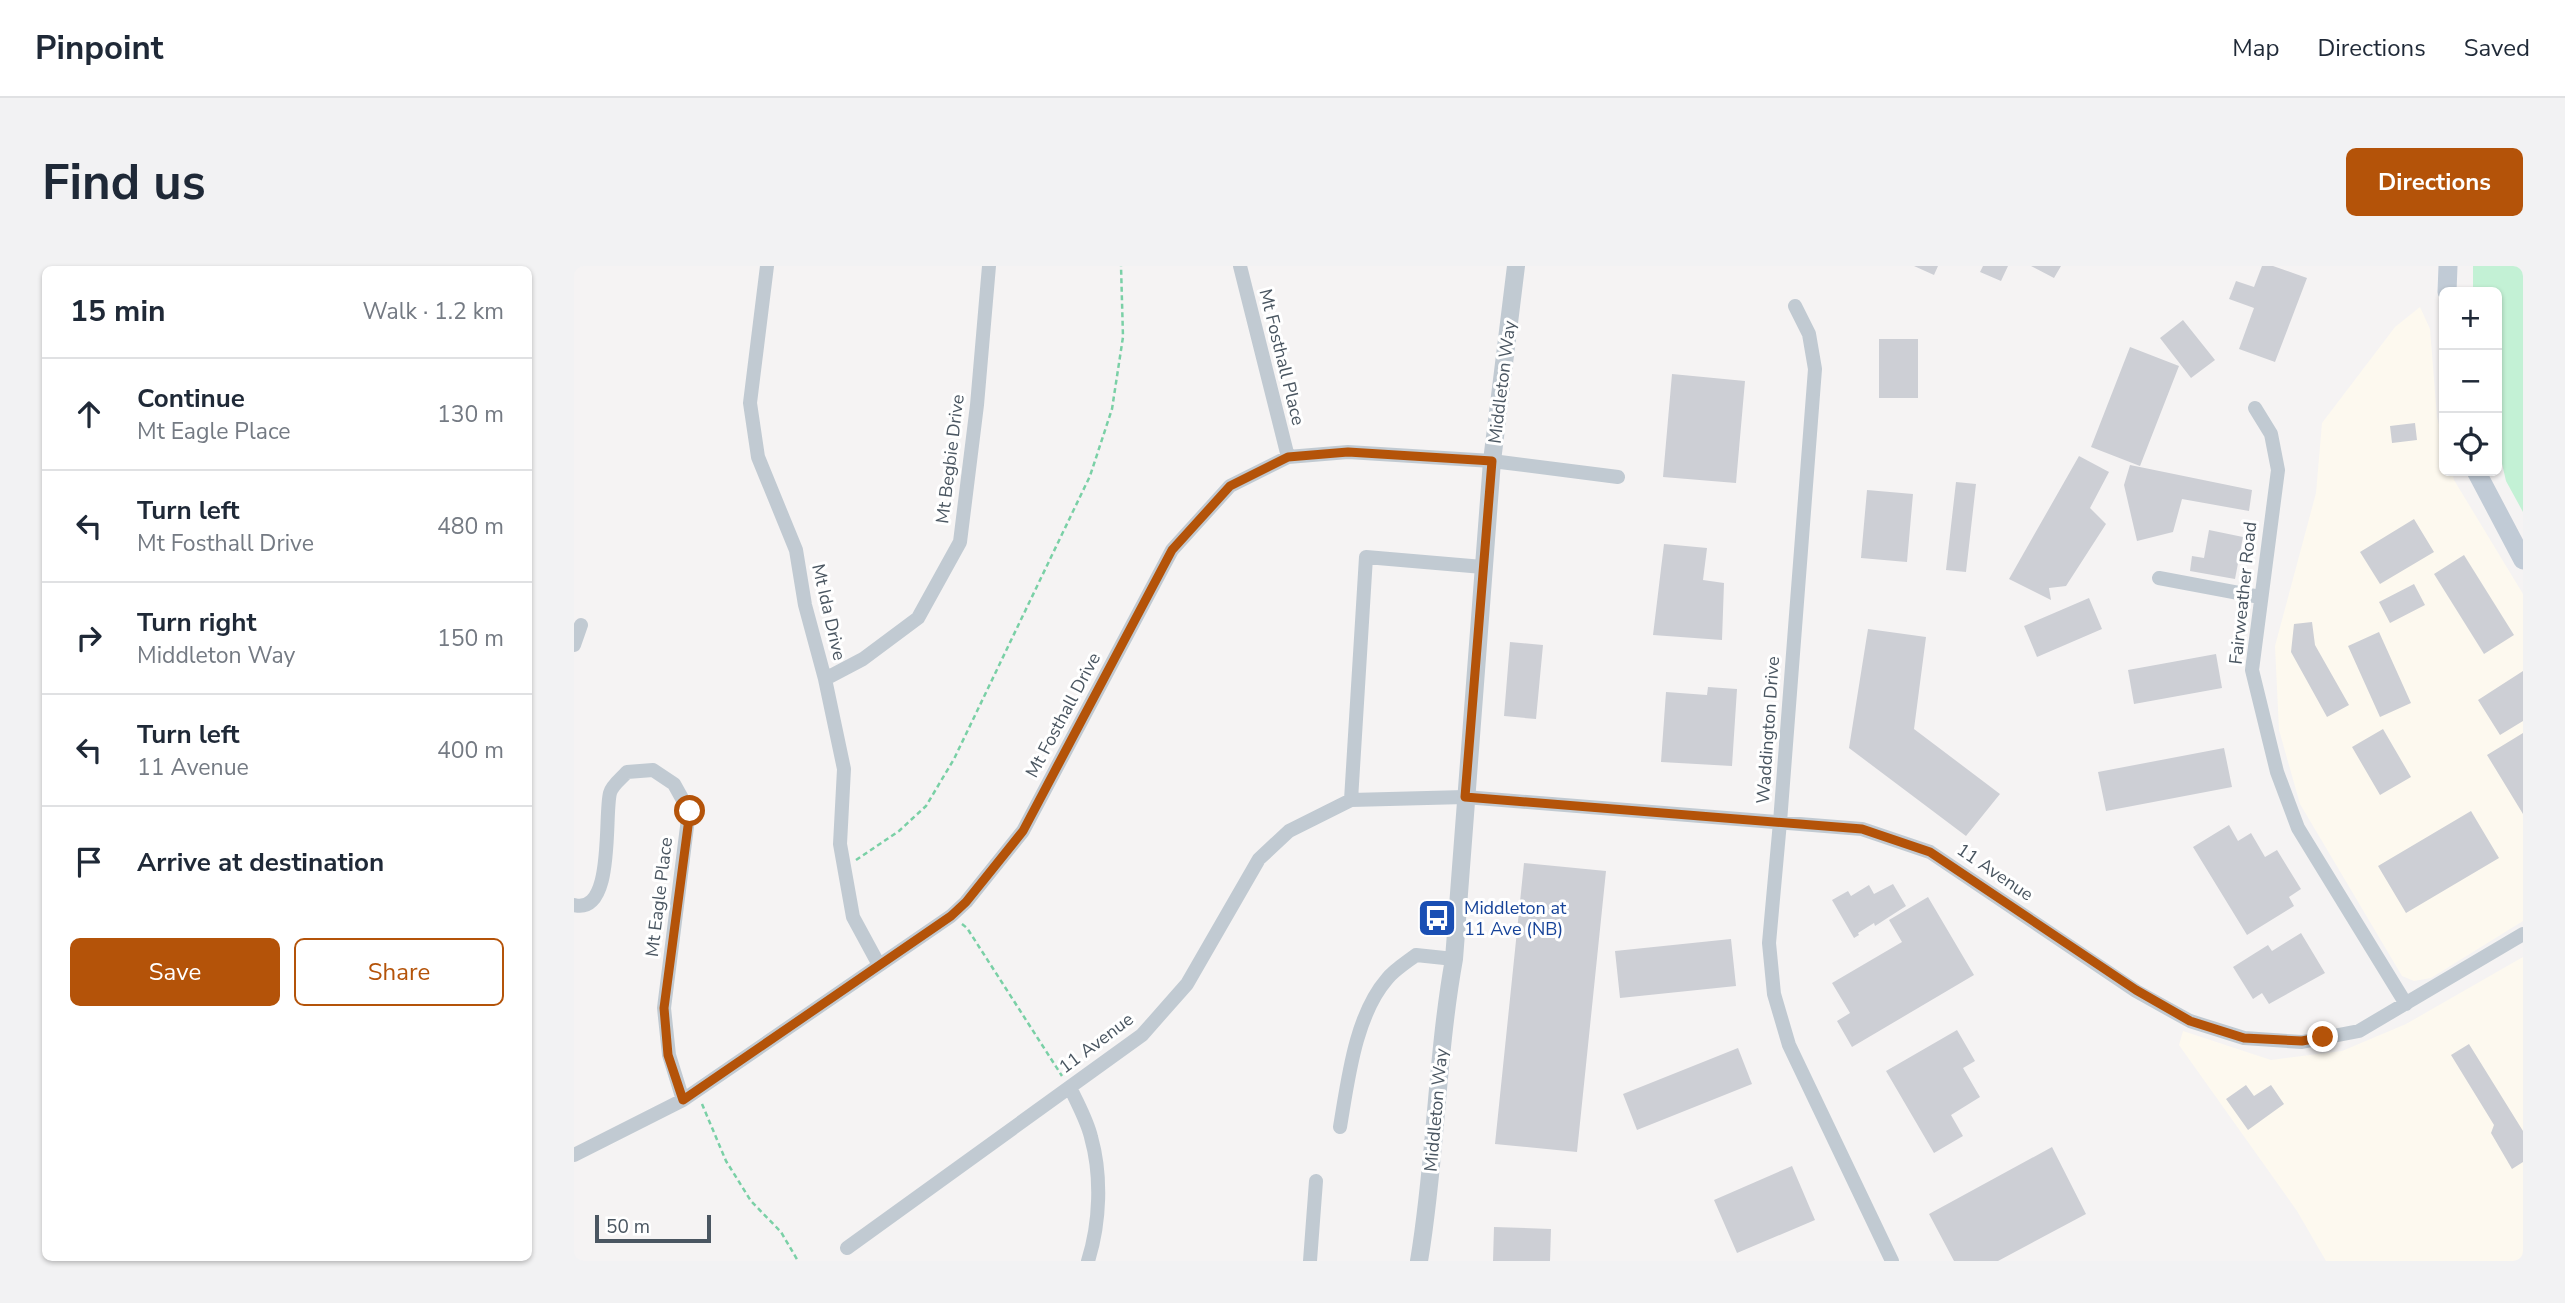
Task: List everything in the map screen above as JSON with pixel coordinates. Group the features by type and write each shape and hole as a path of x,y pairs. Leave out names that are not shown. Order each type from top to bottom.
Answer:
{"main road":[{"path":"2447,287 2448,266"},
{"path":"2479,476 2523,560"}],"street":[{"name":"Mt Ida Drive","path":"767,266 750,403 758,457 796,550 805,605 825,679 844,769 840,844 853,917 879,965"},
{"name":"Mt Begbie Drive","path":"825,679 863,659 918,618 960,542 977,405 989,266"},
{"name":"Mt Fosthall Place","path":"1240,266 1288,457"},
{"name":"Middleton Way","path":"1419,1261 1426,1218 1445,1011 1454,960 1492,461 1516,266"},
{"name":"Waddington Drive","path":"1795,306 1809,334 1815,369 1769,943 1774,994 1789,1045 1892,1261"},
{"name":"Fairweather Road","path":"2255,408 2271,434 2278,470 2252,670 2277,772 2298,828 2406,1004"},
{"name":"Mt Fosthall Drive","path":"574,1155 689,1096 951,916 966,902 1023,831 1172,550 1230,486 1288,457 1348,452 1492,461 1619,477"},
{"path":"1351,800 1366,557 1483,567"},
{"path":"2159,578 2260,597"},
{"path":"574,645 581,625"},
{"name":"Mt Eagle Place","path":"574,905 579,906 593,900 602,884 610,790 627,772 653,770 674,784 690,811 664,1008 668,1055 689,1096"},
{"name":"11 Avenue","path":"847,1248 1142,1035 1187,984 1259,859 1289,831 1351,800 1465,797 1862,829 1930,852 2136,990 2190,1021 2244,1038 2302,1041 2359,1031 2523,934"},
{"path":"1340,1127 1351,1057 1367,1013 1387,978 1416,955 1454,960"},
{"path":"1070,1087 1091,1137 1098,1188 1094,1244 1088,1261"},
{"path":"1310,1261 1317,1181"}],"path":[{"path":"845,868 900,831 926,806 954,759 1090,476 1112,409 1124,337 1121,266"},
{"path":"951,916 967,928 1056,1066"},
{"path":"689,1096 707,1112 726,1161 751,1201 781,1232 798,1261"}],"shaded area":[{"path":"2420,307 2430,329 2439,424 2439,476 2453,476 2523,594 2523,921 2431,978 2414,981 2402,976 2300,804 2279,730 2275,646 2316,493 2322,423 2395,327"},
{"path":"2523,957 2523,1261 2326,1261 2297,1211 2179,1045 2183,1031 2271,1060 2342,1051 2406,1024"}],"green space":[{"path":"2473,266 2523,266 2523,512 2506,481 2502,464 2502,287 2473,287"}],"building":[{"path":"1914,266 1938,266 1934,275"},
{"path":"1983,266 2008,266 2001,281 1980,272"},
{"path":"2031,266 2061,266 2054,278"},
{"path":"2262,266 2273,266 2307,278 2275,362 2239,349 2254,308 2229,299 2236,281 2254,287"},
{"path":"2183,320 2215,360 2191,378 2160,338"},
{"path":"1879,339 1918,339 1918,398 1879,398"},
{"path":"2130,347 2179,366 2140,466 2091,447"},
{"path":"1672,374 1745,381 1736,483 1663,477"},
{"path":"2415,423 2417,440 2392,443 2390,426"},
{"path":"2079,456 2109,472 2090,508 2106,524 2066,586 2049,588 2051,600 2009,579"},
{"path":"2130,465 2252,490 2249,511 2182,499 2173,532 2137,541 2124,485"},
{"path":"1956,482 1976,484 1966,572 1946,570"},
{"path":"1867,490 1913,494 1907,562 1861,558"},
{"path":"2414,519 2434,552 2380,584 2360,552"},
{"path":"2209,530 2243,537 2235,579 2190,571 2192,556 2204,558"},
{"path":"1664,544 1707,548 1703,580 1724,583 1722,640 1653,635"},
{"path":"2464,555 2514,635 2484,654 2434,574"},
{"path":"2414,584 2425,605 2390,623 2379,602"},
{"path":"2089,598 2102,629 2037,657 2024,626"},
{"path":"2312,622 2315,645 2349,705 2327,717 2291,652 2294,624"},
{"path":"1868,629 1926,637 1914,729 2000,794 1966,836 1849,748"},
{"path":"2379,632 2411,703 2380,717 2348,646"},
{"path":"1510,642 1543,645 1536,719 1504,716"},
{"path":"2216,654 2222,688 2134,704 2128,670"},
{"path":"2523,671 2523,721 2500,735 2478,700"},
{"path":"1708,687 1737,689 1732,766 1661,762 1666,692 1707,695"},
{"path":"2383,729 2411,777 2380,795 2352,747"},
{"path":"2523,733 2523,814 2487,755"},
{"path":"2224,748 2232,787 2106,811 2098,772"},
{"path":"2471,811 2499,858 2406,913 2378,866"},
{"path":"2229,825 2238,841 2251,833 2265,857 2277,850 2301,889 2289,897 2294,906 2247,935 2193,847"},
{"path":"1524,863 1606,871 1577,1152 1495,1144"},
{"path":"1893,884 1906,906 1875,926 1874,923 1854,938 1832,900 1848,891 1851,896 1869,885 1874,894"},
{"path":"1928,897 1974,975 1852,1047 1837,1021 1850,1013 1832,983 1902,942 1889,920"},
{"path":"2301,933 2325,973 2269,1004 2262,993 2253,999 2233,967 2268,945 2272,951"},
{"path":"1731,939 1736,986 1620,998 1615,951"},
{"path":"1957,1030 1975,1061 1963,1068 1980,1097 1951,1115 1963,1136 1934,1153 1886,1071"},
{"path":"2469,1044 2523,1131 2523,1162 2512,1169 2491,1133 2494,1125 2451,1055"},
{"path":"1738,1048 1752,1084 1637,1130 1623,1094"},
{"path":"2246,1085 2254,1096 2271,1085 2284,1104 2248,1130 2226,1099"},
{"path":"2052,1147 2086,1214 1998,1261 1954,1261 1929,1214"},
{"path":"1792,1166 1815,1220 1737,1253 1714,1200"},
{"path":"1494,1227 1551,1229 1550,1261 1493,1261"}],"place":[{"name":"Middleton at 11 Ave (NB)","path":"1437,918"}],"route":[{"path":"690,811 664,1008 668,1055 683,1100 951,916 966,902 1023,831 1172,550 1230,486 1288,457 1348,452 1492,461 1465,797 1862,829 1930,852 2136,990 2190,1021 2244,1038 2302,1041 2323,1037"}]}
